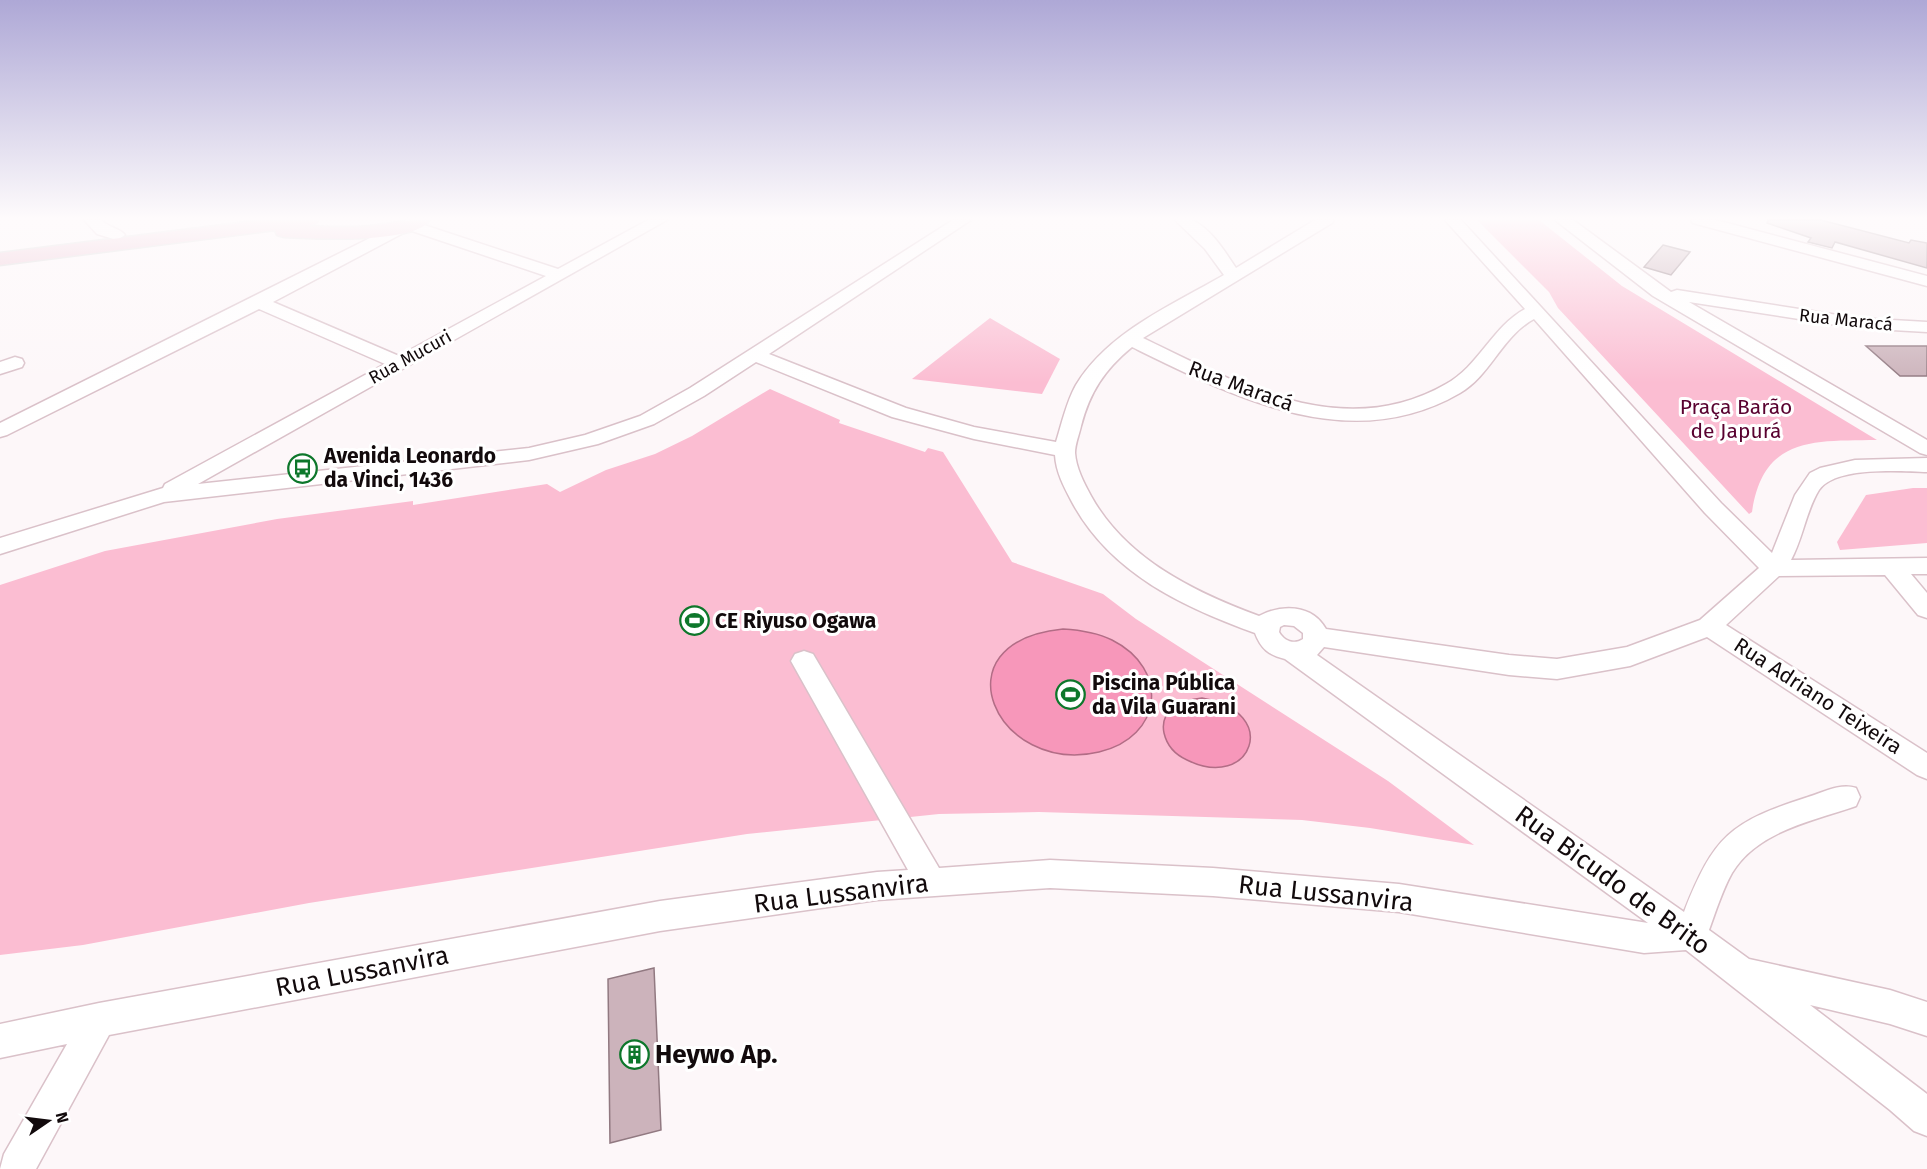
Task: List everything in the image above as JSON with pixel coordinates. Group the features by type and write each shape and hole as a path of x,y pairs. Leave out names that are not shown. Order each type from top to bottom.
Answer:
{"street":[{"path":"0,431 313,275"},
{"name":"Rua Mucuri","path":"162,495 560,275"},
{"path":"0,546 162,495 529,454 591,440 646,420 756,355 879,275"},
{"path":"1237,275 1130,339 1102,365 1083,388 1065,450 1070,472 1082,501 1101,530 1133,562 1215,610 1266,628"},
{"path":"1503,275 1713,508 1773,568 1927,566"},
{"path":"1636,275 1659,292 1753,332 1927,449"},
{"path":"1903,275 1927,281"},
{"name":"Rua Maracá","path":"1659,292 1857,323 1927,327"},
{"path":"259,302 399,363"},
{"name":"Rua Maracá","path":"1130,339 1214,380 1281,405 1340,415 1386,415 1426,403 1474,375 1517,322 1536,310"},
{"path":"1753,332 1778,312"},
{"path":"756,355 877,405 921,420 1015,442 1065,450"},
{"path":"1305,645 1316,632 1306,621 1289,616 1274,618 1266,628 1266,634 1276,646 1305,645 1557,669 1630,656 1709,626 1773,568 1781,559 1796,525 1805,496 1818,478 1839,471 1877,464 1927,465"},
{"path":"1893,568 1927,609"},
{"name":"Rua Adriano Teixeira","path":"1709,626 1927,767"},
{"name":"Rua Bicudo de Brito","path":"1305,645 1741,973 1927,1118"},
{"path":"804,661 932,882"},
{"path":"1690,935 1718,873 1736,845 1780,820 1846,796"},
{"name":"Rua Lussanvira","path":"0,1041 99,1020 660,915 877,886 1050,874 1213,882 1399,898 1644,938 1690,935"},
{"path":"1741,973 1890,1007 1927,1019"},
{"path":"12,1164 99,1020"}],"green space":[{"name":"Praça Barão de Japurá","path":"1532,275 1608,275 1622,286 1877,440 1813,443 1795,448 1780,456 1767,469 1758,487 1752,512 1749,514 1558,308 1549,292"},
{"path":"990,318 1060,359 1042,394 912,379"},
{"path":"770,389 840,420 839,423 925,452 928,448 943,452 1012,562 1103,594 1136,619 1388,781 1474,845 1370,828 1302,820 1039,812 939,814 747,834 309,903 83,945 0,955 0,585 105,551 277,519 413,501 413,505 547,484 560,492 606,470 655,454 692,436"},
{"path":"1927,488 1927,543 1840,550 1837,542 1866,495"}],"shaded area":[{"name":"Piscina Pública da Vila Guarani","path":"1063,629 1088,632 1112,640 1131,653 1143,668 1150,684 1151,701 1147,718 1136,732 1120,744 1099,752 1063,754 1032,745 1009,727 994,704 991,680 1000,657 1023,639"},
{"path":"1202,698 1227,706 1243,718 1250,732 1249,746 1241,758 1228,766 1209,767 1187,760 1172,750 1165,738 1163,725 1169,712 1187,701"}],"building":[{"path":"1866,346 1927,346 1927,376 1900,376"},
{"name":"Heywo Ap.","path":"654,968 661,1130 610,1143 608,979"}],"place":[{"name":"Avenida Leonardo da Vinci, 1436","path":"303,468"},
{"name":"CE Riyuso Ogawa","path":"694,621"},
{"name":"Piscina Pública da Vila Guarani","path":"1071,695"},
{"name":"Heywo Ap.","path":"634,1054"}]}
